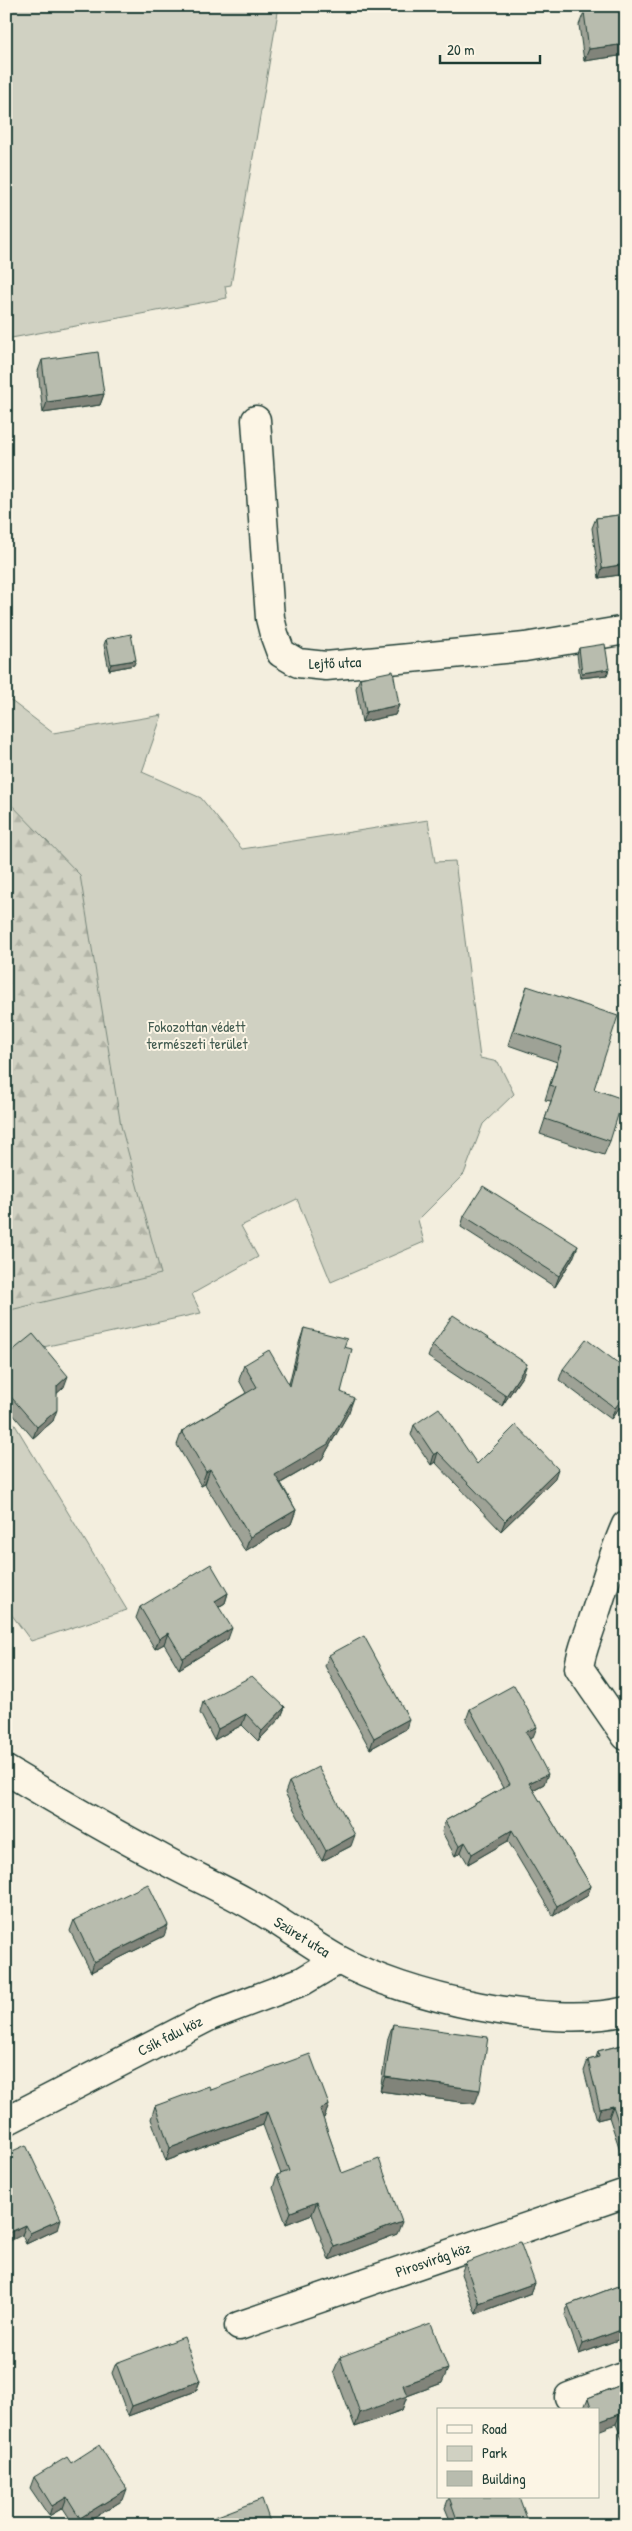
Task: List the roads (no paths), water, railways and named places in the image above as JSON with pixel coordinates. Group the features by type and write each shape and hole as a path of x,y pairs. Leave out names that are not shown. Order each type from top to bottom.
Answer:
{"street":[{"name":"Lejtő utca","path":"256,420 270,618 281,653 298,664 326,666 498,650 626,630"},
{"path":"626,1525 616,1547 593,1622 581,1652 579,1668 626,1736"},
{"name":"Szüret utca","path":"6,1770 76,1813 245,1901 338,1960 387,1982 484,2008 519,2013 606,2016 626,2010"},
{"name":"Csík falu köz","path":"6,2121 210,2016 303,1981 338,1960"},
{"name":"Pirosvirág köz","path":"239,2326 626,2194"},
{"path":"568,2397 626,2376"}],"park label":[{"name":"Fokozottan védett természeti terület","path":"197,1036"}]}
